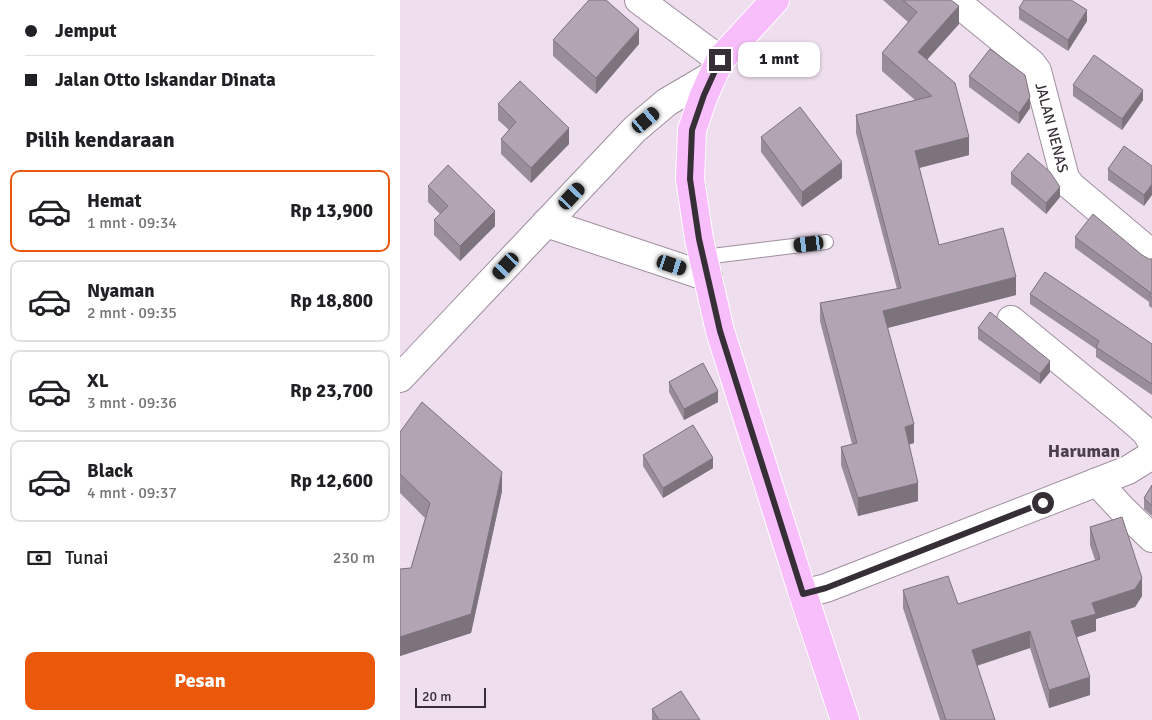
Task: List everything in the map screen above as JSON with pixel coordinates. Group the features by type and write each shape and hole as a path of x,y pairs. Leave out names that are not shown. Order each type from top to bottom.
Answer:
{"main road":[{"path":"775,0 716,68 692,130 690,179 720,331 845,720"}],"street":[{"path":"400,378 635,129 667,102 716,68 639,0"},
{"name":"JALAN NENAS","path":"954,0 1031,63 1037,71 1065,178 1071,186 1152,254"},
{"path":"546,223 706,267"},
{"path":"1011,320 1123,412 1146,432 1152,442"},
{"path":"803,594 826,588 1098,482 1128,470 1152,456"},
{"path":"1098,482 1152,538"}],"lane":[{"path":"706,267 826,242"}],"building":[{"path":"589,0 606,0 639,29 596,78 553,40"},
{"path":"903,0 951,0 959,6 918,52 955,83 969,137 915,151 939,245 1003,228 1016,277 883,311 914,424 905,427 918,483 858,498 841,447 857,443 820,303 901,288 856,115 932,96 882,53 917,12"},
{"path":"1024,0 1071,0 1087,10 1068,40 1019,8"},
{"path":"990,49 1025,75 1030,97 1019,113 969,76"},
{"path":"1094,55 1143,90 1122,119 1073,85"},
{"path":"520,81 569,128 531,168 501,139 516,122 498,104"},
{"path":"800,107 842,162 802,192 761,137"},
{"path":"1124,146 1152,166 1152,184 1144,195 1108,169"},
{"path":"1028,153 1050,172 1060,187 1046,203 1011,173"},
{"path":"448,165 495,211 460,246 434,220 448,206 428,186"},
{"path":"1093,214 1142,255 1152,259 1152,298 1149,296 1151,293 1075,237"},
{"path":"1045,272 1152,344 1152,384 1096,347 1099,341 1030,294"},
{"path":"990,312 1050,361 1040,374 978,328"},
{"path":"703,363 718,391 684,409 669,382"},
{"path":"422,402 502,472 471,614 400,637 400,569 411,568 430,503 400,474 400,432"},
{"path":"693,425 713,458 663,488 643,455"},
{"path":"1152,485 1152,506 1144,498"},
{"path":"1122,517 1142,578 1135,589 1092,603 1096,614 1071,621 1090,677 1049,690 1030,631 972,650 995,720 946,720 903,590 948,576 958,604 1100,559 1090,527"},
{"path":"681,691 700,720 659,720 652,709"}],"district":[{"name":"Haruman","path":"1084,451"}],"route":[{"path":"720,60 704,95 692,130 690,179 699,239 720,331 803,594 826,588 1043,503"}]}
